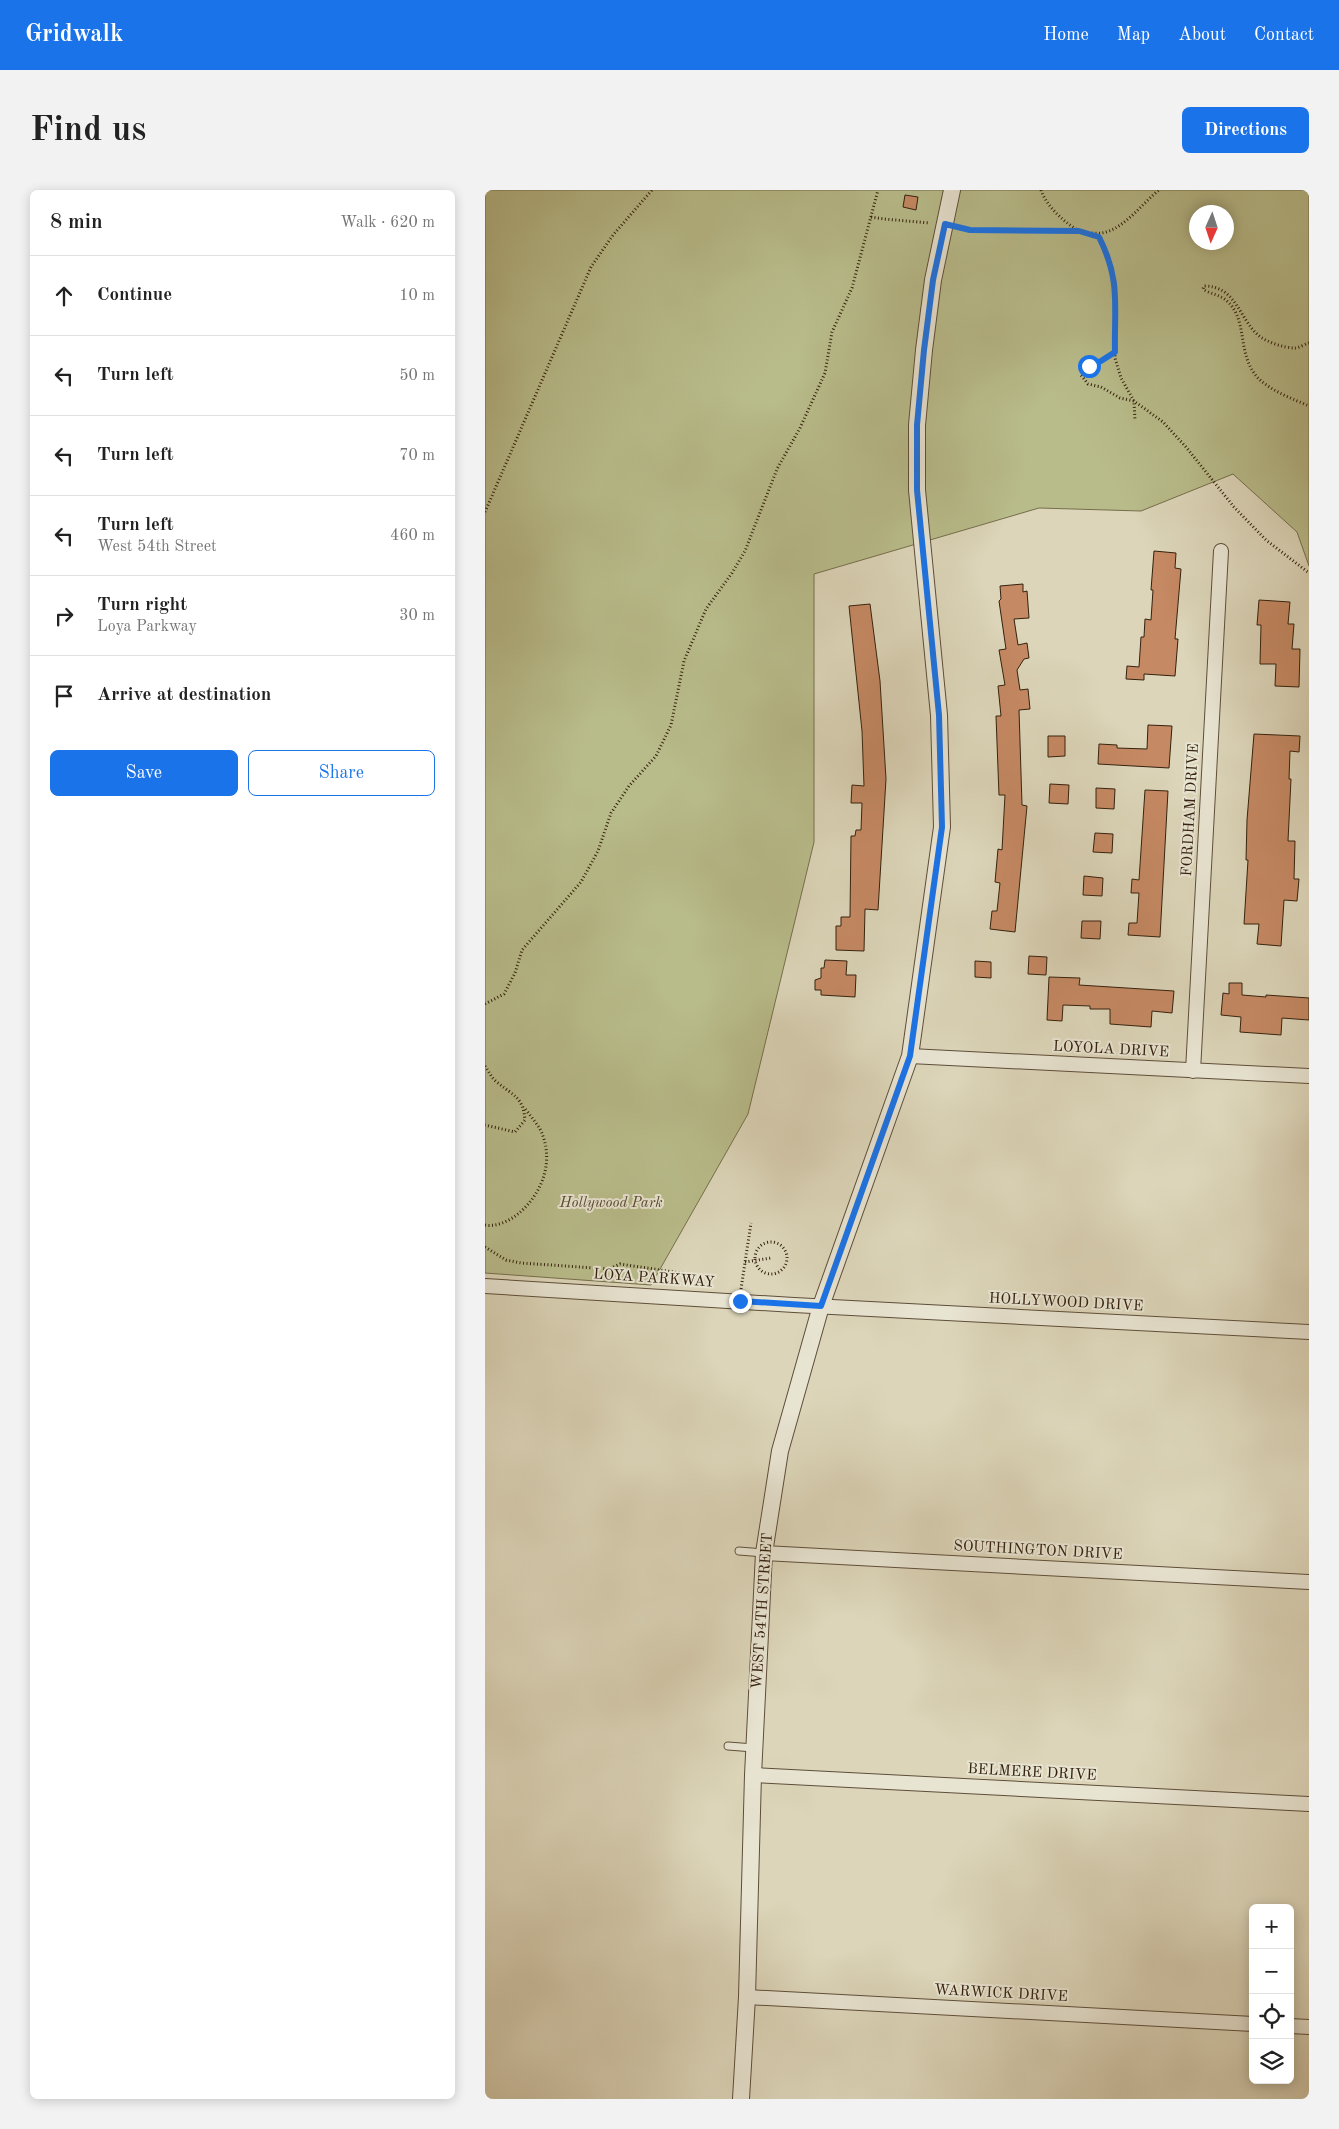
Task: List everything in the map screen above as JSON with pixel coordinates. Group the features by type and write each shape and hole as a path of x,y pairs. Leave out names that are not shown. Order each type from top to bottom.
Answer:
{"street":[{"name":"WEST 54TH STREET","path":"741,2099 747,1997 754,1748 764,1553 781,1451 821,1306 910,1056 942,827 939,715 917,490 917,425 933,280 952,190"},
{"name":"FORDHAM DRIVE","path":"1193,1070 1221,551"},
{"name":"LOYOLA DRIVE","path":"910,1056 1309,1076"},
{"name":"LOYA PARKWAY","path":"485,1286 821,1306"},
{"name":"HOLLYWOOD DRIVE","path":"821,1306 1309,1332"},
{"name":"SOUTHINGTON DRIVE","path":"764,1553 1309,1582"},
{"name":"BELMERE DRIVE","path":"753,1775 1309,1804"},
{"name":"WARWICK DRIVE","path":"747,1997 1249,2024"},
{"path":"1294,2026 1309,2027"}],"lane":[{"path":"739,1551 764,1553"},
{"path":"728,1746 754,1748"}],"path":[{"path":"485,512 591,267 613,235 652,190"},
{"path":"485,1004 504,994 515,973 521,950 581,882 598,851 611,814 629,786 656,756 671,725 684,661 706,609 745,551 777,469 800,428 825,373 832,332 852,288 878,190"},
{"path":"1039,190 1065,222 1079,231 1099,237 1109,257 1115,283 1115,358 1121,378 1134,401 1135,420"},
{"path":"871,217 884,220 945,224 970,230 1079,231 1096,234 1108,232 1125,221 1159,190"},
{"path":"1309,342 1296,348 1277,344 1259,336 1231,296 1210,286 1203,286 1203,289 1226,299 1237,312 1243,349 1250,367 1259,379 1284,395 1309,406"},
{"path":"1115,352 1089,366 1081,375 1088,384 1101,387 1121,398 1134,401 1163,422 1186,447 1234,507 1266,540 1309,573"},
{"path":"485,1066 495,1081 513,1094 524,1107 543,1136 545,1171 534,1199 521,1212 506,1222 485,1225"},
{"path":"485,1125 515,1132 525,1120 524,1107"},
{"path":"742,1275 751,1223"},
{"path":"774,1242 784,1249 787,1261 780,1272 767,1274 757,1267 755,1260 755,1254 761,1244 774,1242"},
{"path":"485,1247 506,1260 521,1263 609,1269 620,1264 687,1274"},
{"path":"745,1262 771,1258"}],"green space":[{"name":"Hollywood Park","path":"485,190 1309,190 1309,566 1297,532 1233,474 1141,511 1039,508 814,574 814,842 748,1114 651,1285 485,1273"}],"building":[{"path":"905,195 918,197 916,210 903,207"},
{"path":"1154,551 1176,553 1175,568 1181,569 1175,639 1178,639 1175,676 1144,674 1144,680 1126,679 1127,666 1139,667 1141,637 1144,637 1145,619 1151,620"},
{"path":"1023,584 1023,592 1027,591 1029,618 1014,619 1018,645 1027,643 1029,658 1024,659 1017,670 1020,690 1028,689 1030,709 1019,710 1022,805 1027,806 1015,932 990,929 992,911 997,911 1000,883 995,882 998,849 1002,850 1005,795 999,795 996,716 1001,716 998,686 1005,685 999,650 1006,649 999,601 1001,599 1000,586"},
{"path":"1259,600 1290,602 1288,624 1294,624 1292,649 1300,649 1299,687 1275,686 1276,664 1260,664 1261,625 1257,625"},
{"path":"870,604 880,681 886,779 878,910 865,909 864,951 836,950 836,926 841,926 841,917 850,917 851,836 855,836 856,830 861,830 862,803 851,803 852,785 864,786 862,731 849,606"},
{"path":"1148,725 1172,726 1169,768 1098,764 1099,744 1117,745 1117,748 1147,749"},
{"path":"1254,734 1300,736 1299,752 1290,751 1289,779 1291,779 1288,841 1295,841 1294,879 1299,879 1297,901 1284,900 1281,946 1257,944 1259,924 1244,924 1248,860 1246,860 1247,820"},
{"path":"1048,736 1065,736 1065,756 1048,757"},
{"path":"1050,784 1069,785 1068,804 1049,803"},
{"path":"1096,788 1115,789 1114,809 1096,808"},
{"path":"1145,790 1168,791 1160,937 1128,935 1129,923 1137,923 1139,893 1131,893 1132,879 1139,880"},
{"path":"1095,833 1113,834 1112,853 1093,852"},
{"path":"1084,876 1103,878 1102,896 1083,895"},
{"path":"1082,921 1101,921 1100,939 1081,938"},
{"path":"1029,956 1047,957 1046,975 1028,974"},
{"path":"825,960 847,961 846,975 856,975 855,997 821,995 821,990 815,990 815,980 821,978 821,968 824,968"},
{"path":"975,961 991,962 991,978 975,977"},
{"path":"1049,977 1080,978 1079,985 1174,991 1172,1013 1152,1011 1151,1027 1110,1024 1110,1009 1090,1009 1090,1006 1063,1005 1062,1021 1047,1020"},
{"path":"1229,983 1242,983 1242,995 1309,998 1309,1020 1282,1018 1281,1035 1240,1032 1241,1017 1221,1015 1223,993 1229,994"}],"route":[{"path":"740,1301 821,1306 910,1056 942,827 939,715 917,490 917,425 933,280 945,224 970,230 1079,231 1099,237 1109,257 1115,283 1115,352 1089,366"}]}
